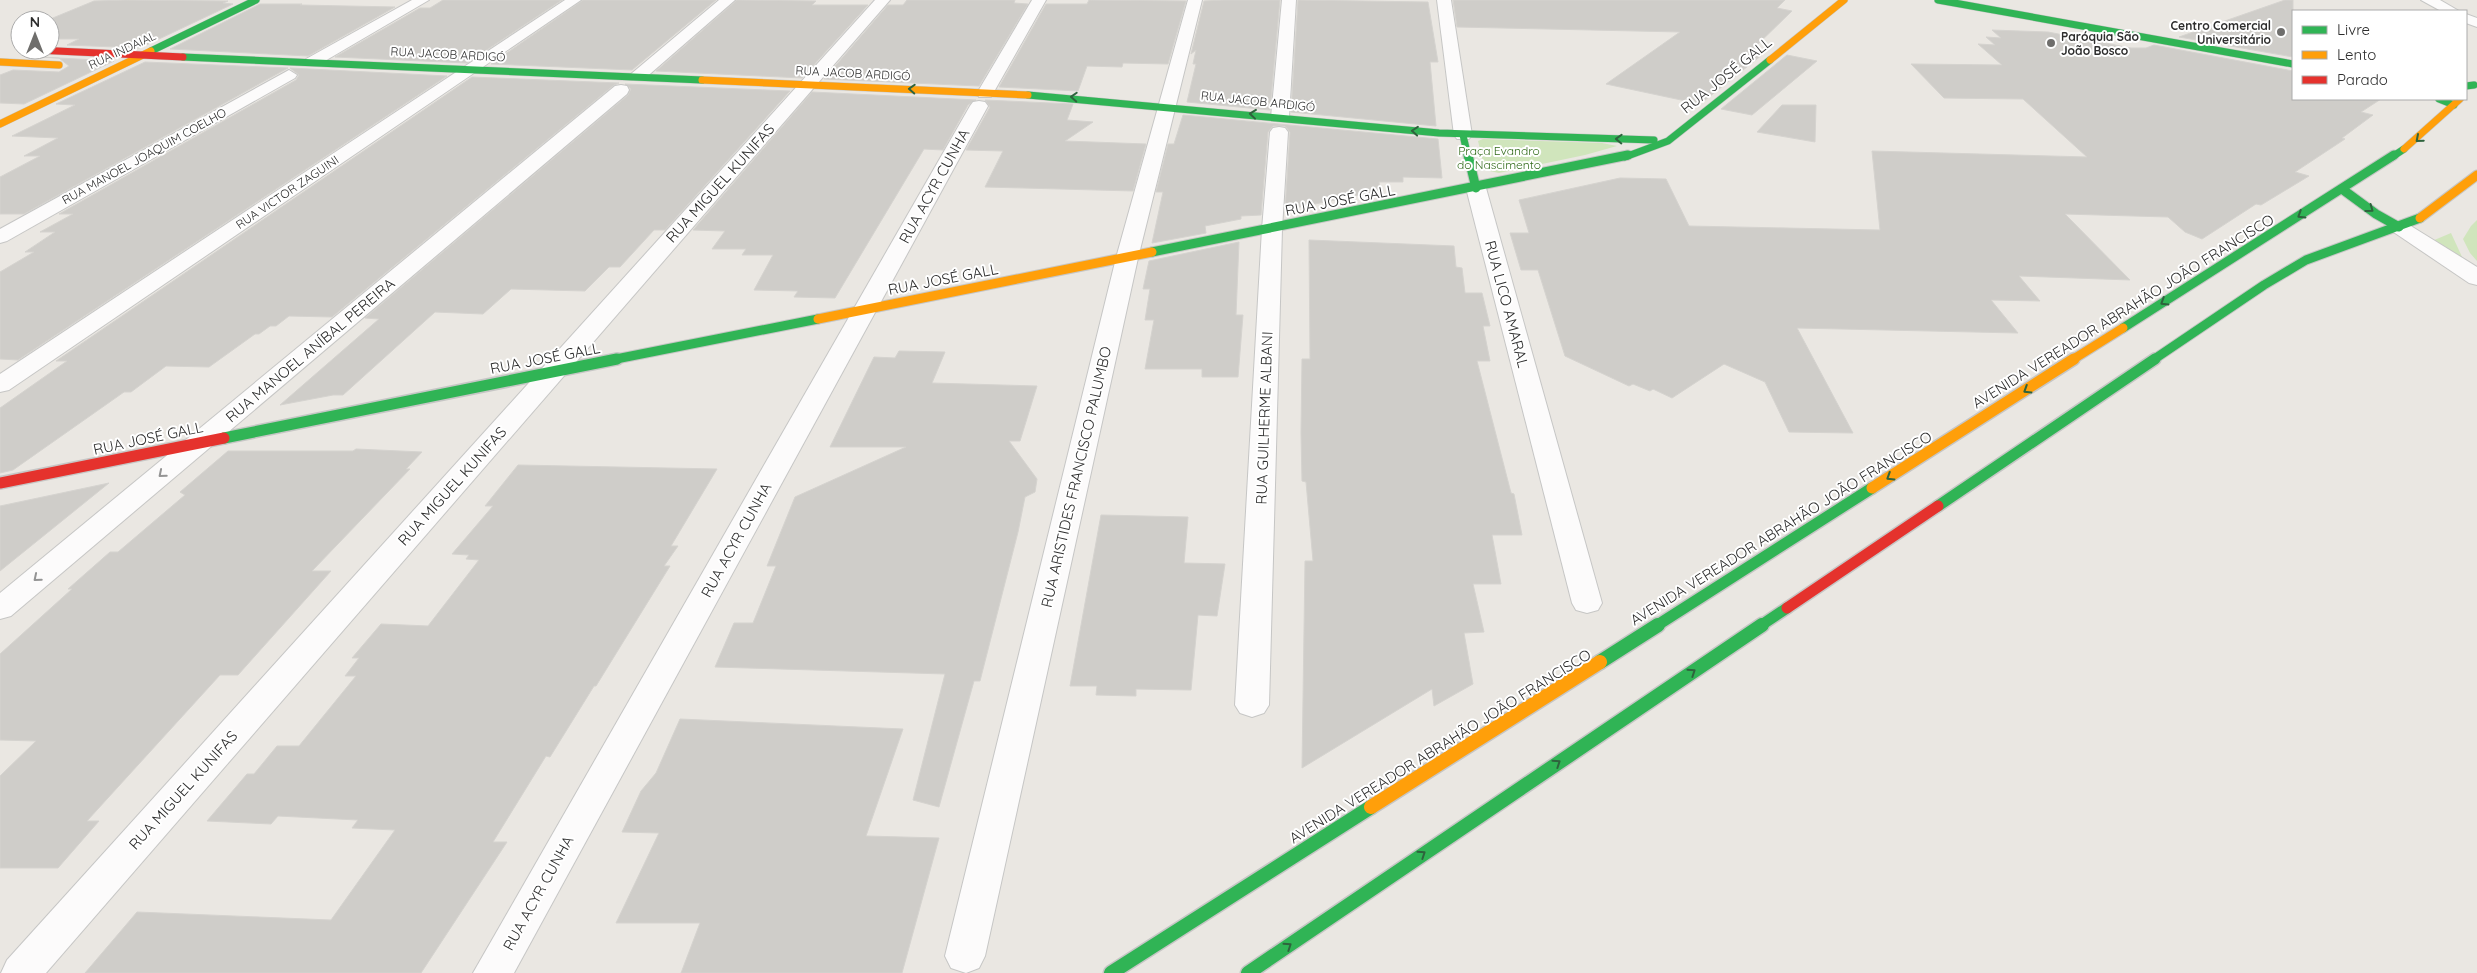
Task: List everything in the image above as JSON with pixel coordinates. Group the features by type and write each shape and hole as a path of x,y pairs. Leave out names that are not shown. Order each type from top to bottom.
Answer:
{"main road":[{"name":"RUA INDAIAL","path":"0,124 256,0"},
{"name":"RUA JOSÉ GALL","path":"0,483 1621,158 1668,141 1844,0"},
{"path":"1938,0 2292,64"},
{"name":"RUA JACOB ARDIGÓ","path":"60,51 312,62 622,87 980,103 1090,98 1164,116 1280,129 1668,141"},
{"path":"0,62 75,65"},
{"path":"94,66 140,68"},
{"path":"269,74 294,75"},
{"name":"AVENIDA VEREADOR ABRAHÃO JOÃO FRANCISCO","path":"1111,973 2406,149 2457,102"},
{"name":"RUA LICO AMARAL","path":"1463,135 1476,188"},
{"path":"1451,151 1467,153"},
{"path":"1248,973 2264,285 2306,260 2399,227 2427,214 2477,175"},
{"path":"2342,189 2376,214 2399,227"}],"street":[{"path":"312,62 422,0"},
{"name":"RUA VICTOR ZAGUINI","path":"0,385 442,82 472,76 574,0"},
{"name":"RUA MANOEL ANÍBAL PEREIRA","path":"0,609 728,0"},
{"name":"RUA MIGUEL KUNIFAS","path":"20,973 883,0"},
{"name":"RUA ACYR CUNHA","path":"493,973 1039,0"},
{"name":"RUA ARISTIDES FRANCISCO PALUMBO","path":"965,956 1127,258 1195,0"},
{"name":"RUA GUILHERME ALBANI","path":"1252,705 1272,229 1290,0"},
{"name":"RUA LICO AMARAL","path":"1444,0 1463,135"},
{"path":"2428,0 2450,10"},
{"name":"RUA MANOEL JOAQUIM COELHO","path":"0,237 294,75"},
{"name":"RUA LICO AMARAL","path":"1476,188 1588,604"},
{"path":"2399,227 2416,242 2465,267 2477,278"}],"green space":[{"name":"Praça Evandro do Nascimento","path":"1483,139 1602,143 1617,146 1585,155 1499,173 1485,170 1478,141"},
{"path":"2477,220 2477,261 2470,253 2463,239"},
{"path":"2451,233 2463,259 2432,241"}],"building":[{"path":"443,0 562,0 467,63 335,57 420,8 430,8"},
{"path":"583,0 716,0 632,70 491,64"},
{"path":"737,0 816,1 812,5 868,5 802,78 656,71"},
{"path":"907,0 1015,0 1014,3 1028,4 979,86 824,79 888,5 903,5"},
{"path":"1089,0 1186,1 1168,64 1123,63 1122,67 1087,66 1078,91 999,87 1046,4 1087,4"},
{"path":"1280,0 1270,110 1187,102 1196,64 1193,64 1196,50 1191,54 1204,1"},
{"path":"1298,0 1428,2 1438,62 1430,62 1436,126 1291,112"},
{"path":"1453,0 1785,0 1777,8 1792,11 1754,48 1767,51 1700,104 1606,84 1680,32 1457,27"},
{"path":"2285,0 2293,0 2292,57 2179,37"},
{"path":"94,1 228,1 223,3 233,4 140,48 67,45 79,39 60,39 60,15"},
{"path":"260,4 395,7 308,56 170,49"},
{"path":"1992,30 2048,32 2131,48 2146,48 2154,45 2292,71 2292,100 2379,100 2361,112 2373,115 2342,138 2345,139 2295,172 2309,176 2261,205 2256,204 2202,239 2185,232 2168,217 2065,214 2130,280 2019,276 2040,301 1991,300 2018,333 1797,328 1853,433 1789,432 1765,382 1724,364 1672,398 1653,389 1650,391 1633,384 1629,386 1565,356 1538,270 1521,270 1510,233 1529,233 1519,200 1620,178 1666,179 1689,226 1880,230 1872,151 2087,157 2023,99 1944,98 1911,64 2002,65 1978,44 1995,45 1986,37 2001,38"},
{"path":"1787,55 1817,61 1752,115 1721,109"},
{"path":"60,58 114,61 24,104 0,103 0,75 13,70 59,72 69,66"},
{"path":"145,62 288,68 24,214 0,214 0,177 40,156 24,156 58,138 12,136 75,105 56,104"},
{"path":"290,68 447,76 18,360 0,359 0,272 34,252 25,252 55,232 40,232 73,214 59,214 296,80 299,75"},
{"path":"472,77 619,83 614,85 332,317 289,316 276,326 270,326 259,334 255,334 209,367 166,366 131,392 124,392 13,470 0,473 0,408 67,361 56,361"},
{"path":"625,84 790,91 665,230 654,230 620,267 609,267 585,291 511,289 483,314 435,312 343,395 333,395 280,405 379,319 365,318 628,95 631,89"},
{"path":"812,92 976,100 968,105 943,150 924,149 835,298 794,297 798,291 754,290 773,255 742,255 746,249 712,249 725,231 693,230"},
{"path":"985,100 1073,104 1067,120 1093,122 1065,141 1146,144 1133,191 985,187 1003,151 966,150 990,107"},
{"path":"1782,105 1816,105 1815,142 1757,132"},
{"path":"1183,115 1438,139 1442,178 1403,177 1403,182 1379,182 1380,191 1285,210 1290,132 1285,126 1273,126 1268,132 1261,215 1241,216 1241,219 1205,226 1206,233 1152,243 1163,192 1156,192 1168,144 1174,144"},
{"path":"1309,240 1454,246 1456,267 1462,268 1465,293 1482,293 1490,326 1483,326 1490,361 1477,361 1511,493 1514,494 1522,535 1492,535 1501,584 1473,584 1484,632 1464,633 1473,684 1434,706 1432,689 1302,768 1305,561 1313,561 1306,482 1302,481 1301,433 1302,359 1310,359"},
{"path":"1239,242 1236,315 1243,315 1238,377 1202,377 1202,369 1145,369 1154,320 1145,320 1150,289 1143,289 1149,261"},
{"path":"899,351 945,352 932,383 1037,386 1020,441 1009,441 1037,479 1035,492 1025,497 1018,532 980,681 974,681 939,807 913,800 945,674 715,667 734,623 753,623 776,566 767,566 795,497 906,447 830,447 874,357 895,358"},
{"path":"356,449 422,452 406,469 410,469 312,571 331,571 238,675 220,675 87,821 99,821 58,868 0,868 0,776 36,741 0,740 0,654 110,552 118,552 185,495 180,492 228,451 353,451"},
{"path":"518,465 717,469 671,546 678,546 664,566 670,566 596,686 594,686 550,757 546,756 493,842 507,842 421,973 85,973 137,912 331,920 395,830 352,828 358,820 278,816 271,824 207,821 247,774 254,774 277,746 299,746 356,676 345,676 359,658 352,658 381,624 428,626 479,560 466,559 469,555 452,554 493,506 485,506"},
{"path":"109,483 0,571 0,506"},
{"path":"1101,515 1188,517 1184,563 1225,564 1217,616 1198,615 1191,690 1136,689 1136,696 1096,695 1097,686 1070,686"},
{"path":"680,719 903,729 866,836 939,838 902,973 681,973 700,923 616,923 659,833 622,832 641,791 656,773"}],"traffic: fast":[{"path":"151,51 256,0"},
{"path":"1938,0 2292,64"},
{"path":"183,57 702,80"},
{"path":"1152,252 1621,158 1668,141 1770,60"},
{"path":"2467,86 2474,85"},
{"path":"1028,95 1068,97 1439,133 1654,140"},
{"path":"2442,100 2454,105"},
{"path":"1463,135 1476,188"},
{"path":"2123,328 2404,149"},
{"path":"2342,189 2376,214 2399,227"},
{"path":"1938,506 2264,285 2306,260 2420,218"},
{"path":"224,438 818,319"},
{"path":"1600,662 1872,488"},
{"path":"1248,973 1787,608"},
{"path":"1111,973 1371,807"}],"traffic: slow":[{"path":"1770,60 1844,0"},
{"path":"0,124 151,51"},
{"path":"0,62 59,65"},
{"path":"702,80 1028,95"},
{"path":"2404,149 2459,100"},
{"path":"2420,218 2477,175"},
{"path":"818,319 1152,252"},
{"path":"1872,488 2123,328"},
{"path":"1371,807 1600,662"}],"traffic: jam":[{"path":"60,51 183,57"},
{"path":"0,483 224,438"},
{"path":"1787,608 1938,506"}],"place":[{"name":"Centro Comercial Universitário","path":"2281,32"},
{"name":"Paróquia São João Bosco","path":"2051,43"}]}
